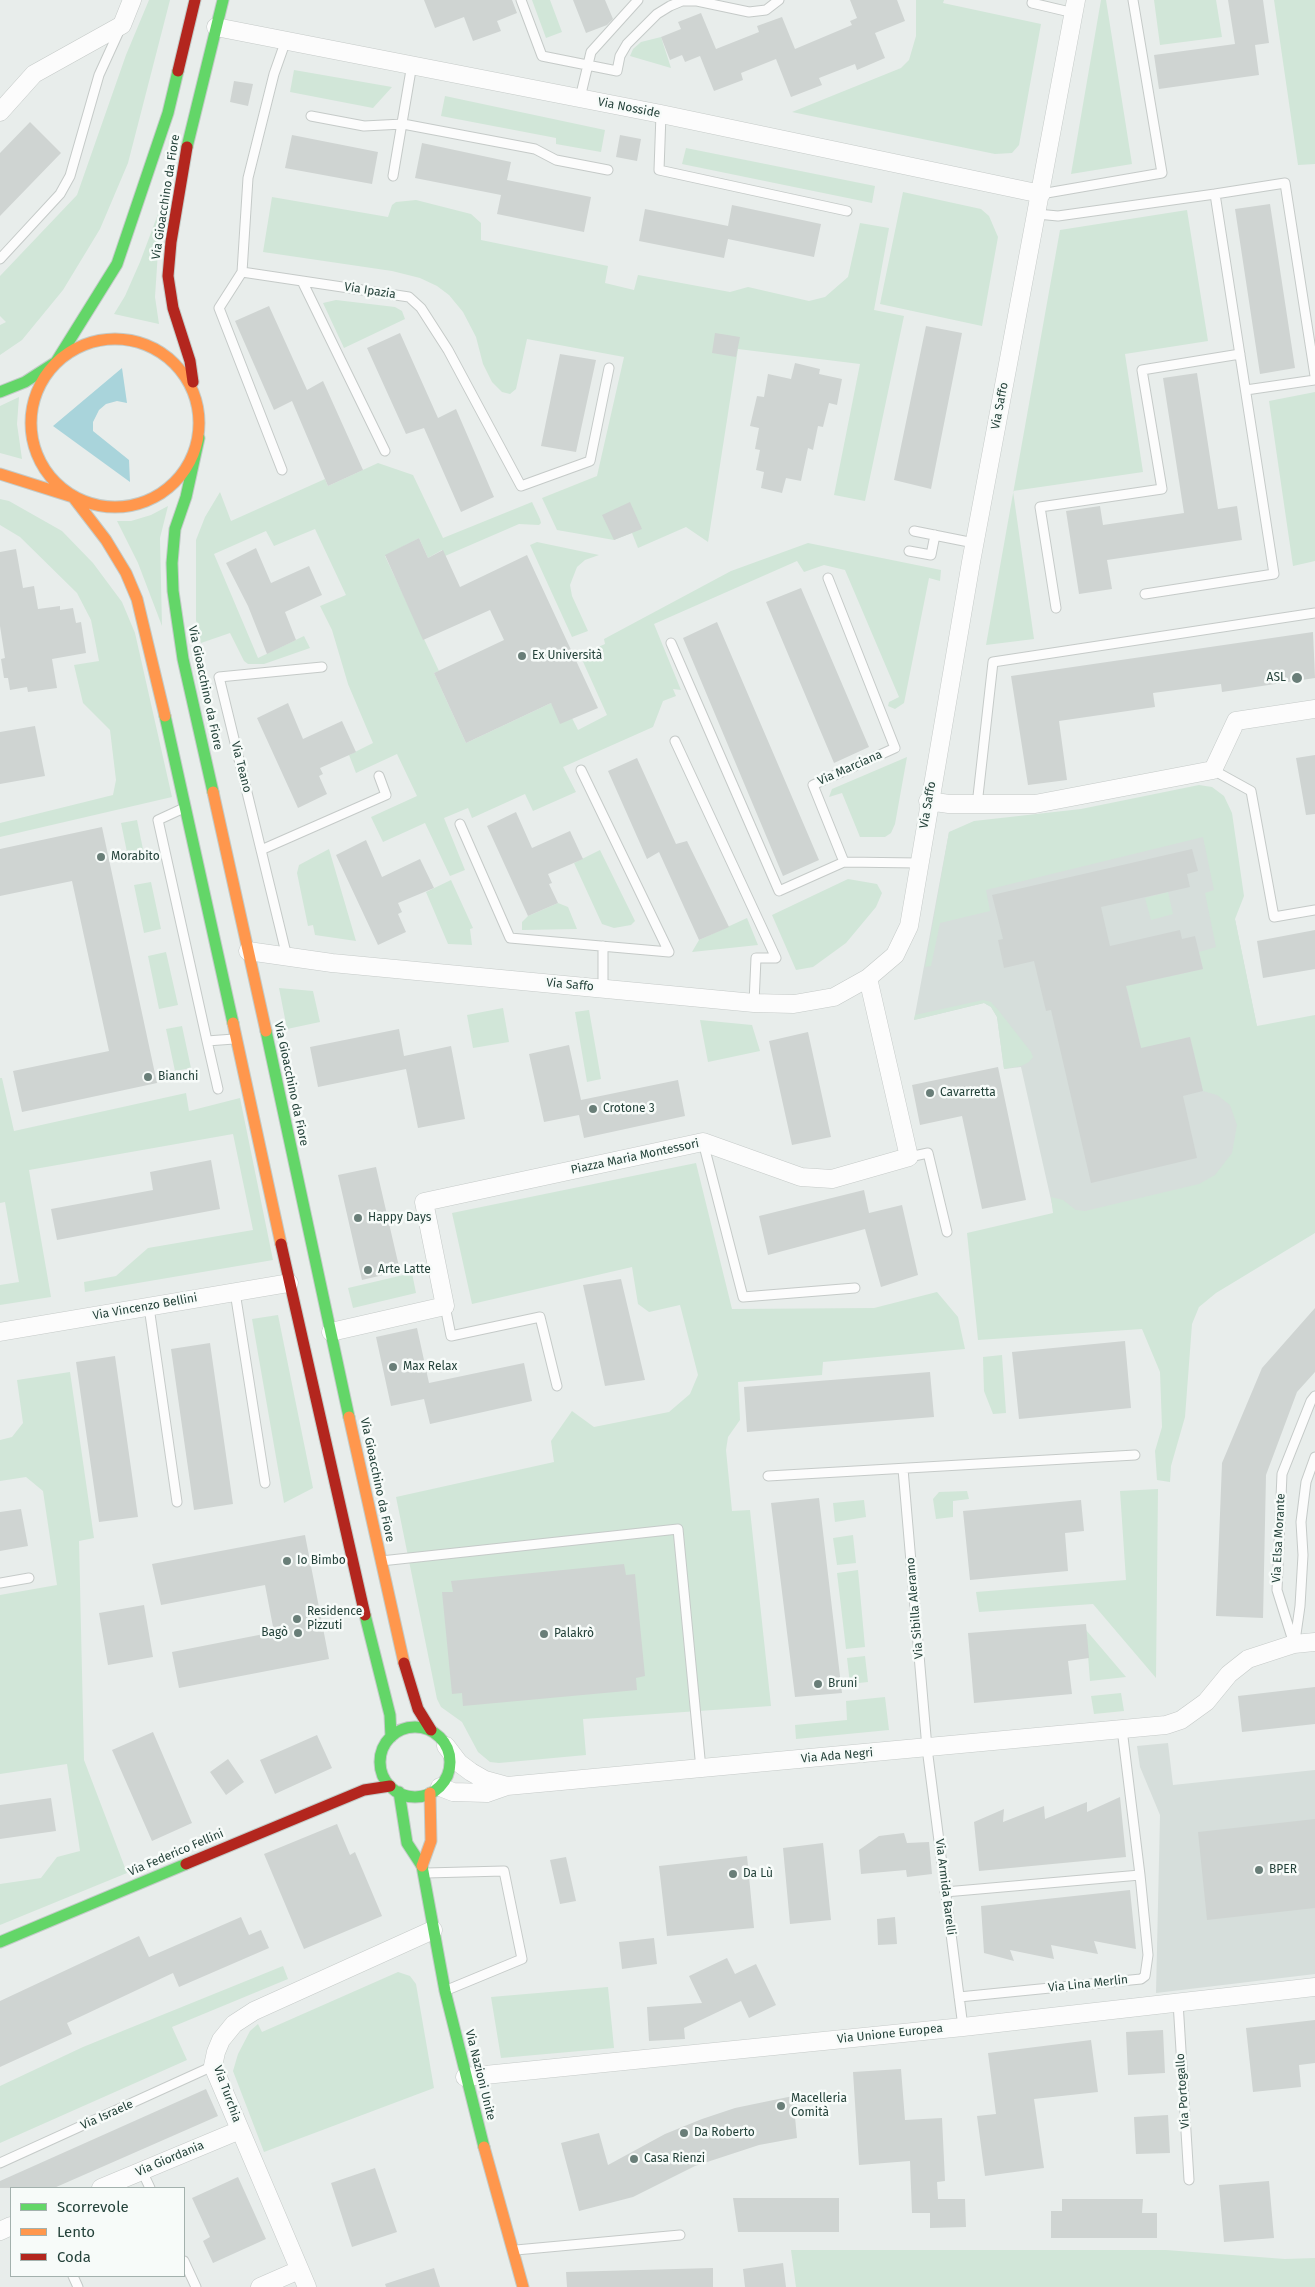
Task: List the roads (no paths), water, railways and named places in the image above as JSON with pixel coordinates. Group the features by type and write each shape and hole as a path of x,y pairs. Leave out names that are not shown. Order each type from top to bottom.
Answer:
{"street":[{"path":"0,112 34,74 122,26 132,0"},
{"name":"Via Gioacchino da Fiore","path":"56,362 117,264 168,113 195,0"},
{"name":"Via Gioacchino da Fiore","path":"196,399 190,361 173,308 168,276 171,242 186,152 223,0"},
{"name":"Via Saffo","path":"248,951 287,957 603,988 794,1004 834,997 868,978 895,956 909,926 928,801 974,542 1075,6"},
{"name":"Via Nosside","path":"216,27 661,114 1041,194"},
{"path":"0,392 24,382 76,347 100,339 124,339 148,345 170,358 186,376 196,399 200,418 199,438 190,463 173,484 151,500 125,507 98,506 0,474"},
{"path":"56,362 42,379 33,400 31,429 33,444 41,465 55,483 73,497 116,556 126,573 137,599 187,807 289,1283 375,1658 390,1714 391,1737 381,1756 381,1767 394,1789 409,1796 435,1790 446,1778 450,1767 446,1746 431,1730 421,1726 410,1728 391,1737"},
{"name":"Via Gioacchino da Fiore","path":"199,438 186,497 175,529 172,563 173,591 183,659 401,1652 418,1709 431,1730"},
{"path":"928,801 977,805 1034,804 1213,770 1236,721 1315,709"},
{"path":"868,978 909,1157"},
{"name":"Piazza Maria Montessori","path":"445,1306 424,1202 703,1142 801,1177 832,1179 909,1157"},
{"name":"Via Vincenzo Bellini","path":"0,1332 289,1283"},
{"path":"330,1332 445,1306"},
{"name":"Via Ada Negri","path":"435,1790 469,1794 487,1793 507,1786 701,1770 1166,1725 1181,1720 1206,1702 1229,1674 1248,1659 1294,1644 1315,1642"},
{"name":"Via Ada Negri","path":"446,1746 459,1763 471,1772 485,1780 507,1786"},
{"path":"364,1790 381,1767"},
{"name":"Via Nazioni Unite","path":"394,1789 408,1843 423,1870 445,1991 465,2076 524,2287"},
{"name":"Via Federico Fellini","path":"0,1942 364,1790 394,1789"},
{"name":"Via Nazioni Unite","path":"423,1870 431,1841 435,1790"},
{"name":"Via Turchia","path":"307,2287 214,2066 221,2040 234,2024 254,2011 433,1930"},
{"name":"Via Unione Europea","path":"465,2076 963,2027 1315,1987"},
{"name":"Via Giordania","path":"103,2187 240,2130"},
{"path":"260,2287 299,2270"}],"lane":[{"path":"521,0 542,56 617,71 620,56 627,44 657,14 682,1 697,1 749,12 766,10 779,0"},
{"path":"580,98 587,65 598,42 609,33 638,0"},
{"path":"1033,0 1032,3 1075,6"},
{"path":"1041,194 1162,173 1133,0"},
{"path":"0,259 60,194 70,176 99,75 122,26"},
{"path":"282,470 219,308 242,272 248,178 274,74 286,40"},
{"path":"393,176 412,64"},
{"path":"661,114 659,170 847,211"},
{"path":"311,116 364,126 403,124 535,149 556,160 608,170"},
{"path":"1037,214 1058,216 1285,184 1315,376"},
{"path":"1145,594 1274,574 1215,194"},
{"name":"Via Ipazia","path":"242,272 409,297 422,308 448,350 521,486 590,461 609,368"},
{"path":"302,281 385,451"},
{"path":"1056,608 1040,507 1162,489 1142,370 1240,354"},
{"path":"1246,390 1315,380"},
{"path":"914,531 974,542"},
{"path":"909,551 931,556 935,535"},
{"name":"Via Marciana","path":"828,578 895,748 813,784 844,862"},
{"path":"977,805 993,662 1315,612"},
{"path":"671,643 779,891 844,862 918,863"},
{"name":"Via Teano","path":"287,957 219,677 322,667"},
{"path":"675,741 776,958 756,958 754,1002"},
{"path":"460,824 510,938 669,952 581,770"},
{"path":"1213,770 1251,791 1274,917 1315,910"},
{"path":"261,850 386,795 379,776"},
{"path":"187,807 158,820 218,1089"},
{"path":"603,946 603,988"},
{"path":"207,1041 237,1038"},
{"path":"703,1142 743,1297 855,1288"},
{"path":"909,1157 928,1153 947,1232"},
{"path":"235,1292 265,1483"},
{"path":"445,1306 451,1336 540,1317 557,1386"},
{"path":"149,1307 177,1502"},
{"name":"Via Elsa Morante","path":"1294,1644 1277,1590 1282,1474 1311,1401 1315,1396"},
{"path":"768,1476 1135,1455"},
{"name":"Via Elsa Morante","path":"1294,1644 1300,1606 1303,1555 1301,1522 1306,1482 1315,1457"},
{"name":"Via Sibilla Aleramo","path":"903,1469 927,1748"},
{"path":"380,1561 678,1529 701,1770"},
{"path":"0,1583 29,1578"},
{"name":"Via Lina Merlin","path":"959,1997 1142,1979 1145,1976 1148,1955 1122,1729"},
{"name":"Via Armida Barelli","path":"927,1748 963,2027"},
{"path":"423,1870 504,1871 522,1960 445,1991"},
{"path":"945,1892 1140,1875"},
{"name":"Via Portogallo","path":"1178,2002 1189,2180"},
{"name":"Via Israele","path":"0,2163 214,2066"},
{"path":"142,2171 150,2187"},
{"path":"513,2250 680,2234"},
{"path":"185,2263 196,2287"}],"water":[{"path":"122,368 127,403 117,401 106,404 99,410 93,422 93,431 129,460 130,482 53,426"}],"place":[{"name":"Ex Università","path":"522,656"},
{"name":"ASL","path":"1297,678"},
{"name":"Morabito","path":"101,857"},
{"name":"Bianchi","path":"148,1077"},
{"name":"Cavarretta","path":"930,1093"},
{"name":"Crotone 3","path":"593,1109"},
{"name":"Happy Days","path":"358,1218"},
{"name":"Arte Latte","path":"368,1270"},
{"name":"Max Relax","path":"393,1367"},
{"name":"Io Bimbo","path":"287,1561"},
{"name":"Residence Pizzuti","path":"297,1619"},
{"name":"Bagò","path":"298,1633"},
{"name":"Palakrò","path":"544,1634"},
{"name":"Bruni","path":"818,1684"},
{"name":"BPER","path":"1259,1870"},
{"name":"Da Lù","path":"733,1874"},
{"name":"Macelleria Comità","path":"781,2106"},
{"name":"Da Roberto","path":"684,2133"},
{"name":"Casa Rienzi","path":"634,2159"}]}
